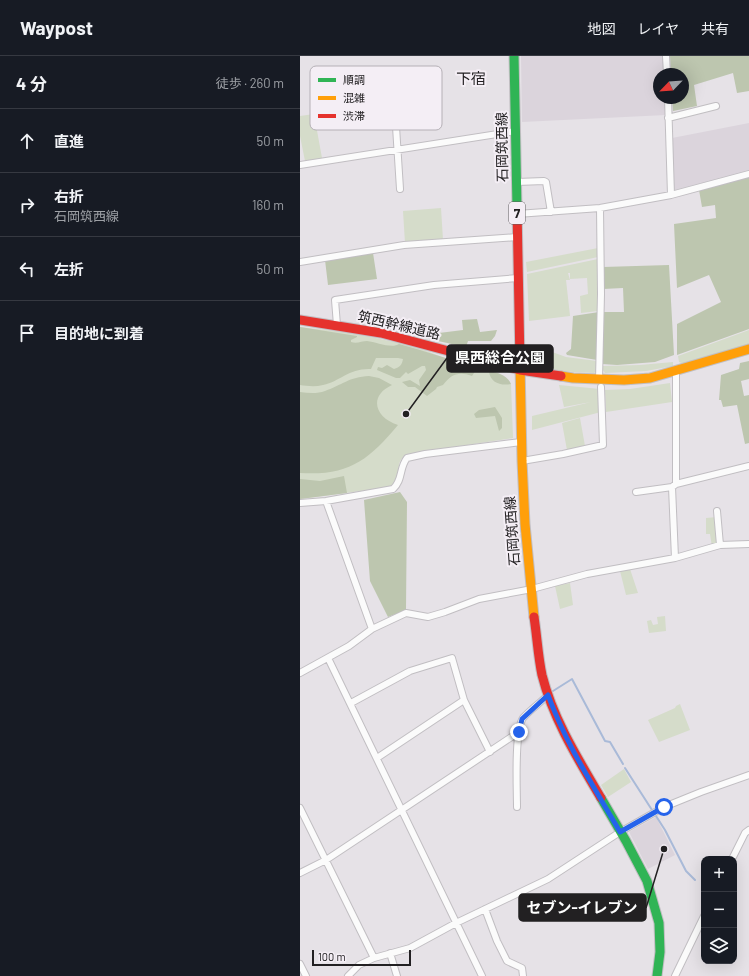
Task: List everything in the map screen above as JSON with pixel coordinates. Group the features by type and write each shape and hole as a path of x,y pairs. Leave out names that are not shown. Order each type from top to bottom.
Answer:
{"main road":[{"name":"石岡筑西線","path":"514,56 521,442 525,524 539,656 548,695 556,717 647,881 659,923 660,939 657,976"},
{"name":"筑西幹線道路","path":"300,320 381,333 520,370 600,383 650,378 749,349"}],"street":[{"path":"666,56 667,68"},
{"path":"668,104 671,195"},
{"path":"668,118 716,106"},
{"path":"395,130 400,189"},
{"path":"300,165 516,131"},
{"path":"517,214 600,208 671,195 749,174"},
{"path":"517,182 546,182 551,212"},
{"path":"522,461 564,454 603,445 600,383 600,208"},
{"path":"300,262 404,245 517,237"},
{"path":"337,325 335,300 434,285 518,278"},
{"path":"675,558 674,485 676,371"},
{"path":"300,503 326,501 392,489 397,485 400,478 402,464 407,458 424,454 521,442"},
{"path":"636,492 674,485 749,466"},
{"path":"326,501 372,629"},
{"path":"717,511 720,545"},
{"path":"300,673 349,646 372,629 406,613 428,617 479,599 532,588 587,574 675,558 720,545 749,544"},
{"path":"328,658 482,976"},
{"path":"351,704 410,671 452,658 464,700 490,752"},
{"path":"517,807 516,776 519,732 522,719 548,695"},
{"path":"377,758 464,700"},
{"path":"300,873 326,860 519,732"},
{"path":"348,976 358,965 374,958 410,948 456,923 548,879 620,832 664,807 749,775"},
{"path":"300,808 374,958"},
{"path":"734,856 745,833 749,830"},
{"path":"485,910 497,941 507,960 522,968 523,976"},
{"path":"675,976 701,922"},
{"path":"390,954 397,976"},
{"path":"300,964 306,976"}],"shaded area":[{"path":"521,56 664,56 664,68 653,68 653,104 665,104 666,115 522,122"},
{"path":"749,123 749,171 675,190 672,138"},
{"path":"656,817 675,855 648,869 629,832"}],"green space":[{"path":"670,56 749,56 749,91 737,93 733,73 694,85 697,106 673,111 672,104 689,104 689,68 671,68"},
{"path":"310,115 310,130 317,130 322,158 305,161 300,136 300,116"},
{"path":"749,176 749,329 677,355 677,324 721,302 709,275 677,288 674,224 716,218 715,205 702,207 699,190"},
{"path":"441,208 443,240 405,243 403,211"},
{"path":"598,248 598,257 527,272 526,262"},
{"path":"373,253 377,279 328,285 325,260"},
{"path":"598,259 598,311 581,313 580,296 588,294 587,278 570,279 570,273 568,273 570,280 566,280 570,316 529,321 527,274"},
{"path":"669,265 674,355 655,362 617,365 602,364 603,312 624,312 623,288 603,289 603,267"},
{"path":"599,312 597,360 567,355 566,353 571,349 573,316"},
{"path":"477,319 480,332 497,330 491,341 468,341 466,347 424,338 431,334 463,330 462,320"},
{"path":"300,327 347,333 394,342 501,374 511,384 513,438 408,454 401,459 397,479 391,487 300,499"},
{"path":"300,327 357,336 351,340 353,343 367,341 392,346 399,344 477,367 472,376 467,374 456,374 427,396 415,387 408,387 402,382 410,380 420,386 419,380 426,370 425,366 422,366 408,374 406,372 400,378 396,378 377,370 378,367 382,368 387,365 394,369 398,367 403,359 398,358 376,358 371,369 363,369 351,373 323,385 300,385"},
{"path":"749,330 749,344 684,364 679,362 678,356"},
{"path":"544,349 566,357 597,361 598,370 594,373 543,368 540,365"},
{"path":"749,361 749,379 741,381 744,396 749,395 749,443 745,444 737,405 723,407 721,400 719,400 721,375 739,369 740,363"},
{"path":"673,362 673,366 646,371 605,373 603,370 603,366"},
{"path":"489,371 505,376 511,384 497,383 491,378"},
{"path":"369,376 379,378 392,385 384,390 380,395 377,401 377,406 384,417 390,422 398,425 377,448 356,464 331,472 300,473 300,392 322,392 356,378"},
{"path":"670,383 672,402 606,412 605,390 630,389"},
{"path":"559,385 600,389 601,412 532,430 532,416 591,402 564,407"},
{"path":"495,407 502,418 502,428 499,431 495,416 476,418 474,414 479,410"},
{"path":"580,418 585,446 567,450 562,423"},
{"path":"344,476 347,493 300,499 300,479 320,481"},
{"path":"400,492 407,502 406,610 388,617 370,581 364,500"},
{"path":"717,517 719,544 712,547 710,534 706,534 706,518"},
{"path":"630,569 638,593 626,595 620,571"},
{"path":"570,583 573,605 560,609 555,586"},
{"path":"665,616 666,631 649,633 647,621 651,620 653,625 658,624 657,617"},
{"path":"680,704 690,730 659,742 648,720 675,708"},
{"path":"624,769 631,782 608,797 601,785"}],"waterway":[{"path":"553,691 572,679 605,741 610,742 623,764"},
{"path":"625,768 652,810"},
{"path":"656,816 686,871 695,880"}],"traffic: fast":[{"path":"514,56 517,207"},
{"path":"601,798 647,881 659,923 660,952 657,976"}],"traffic: slow":[{"path":"561,376 573,378 624,380 650,378 749,349"},
{"path":"520,363 525,524 534,617"}],"traffic: jam":[{"path":"517,207 520,363"},
{"path":"300,320 381,333 520,370 561,376"},
{"path":"534,617 539,661 547,691 559,723 601,798"}],"place":[{"name":"県西総合公園","path":"406,414"},
{"name":"セブン-イレブン","path":"664,849"}],"district":[{"name":"下宿","path":"471,79"}],"route":[{"path":"519,732 522,719 548,695 556,717 573,750 620,832 664,807"}]}
